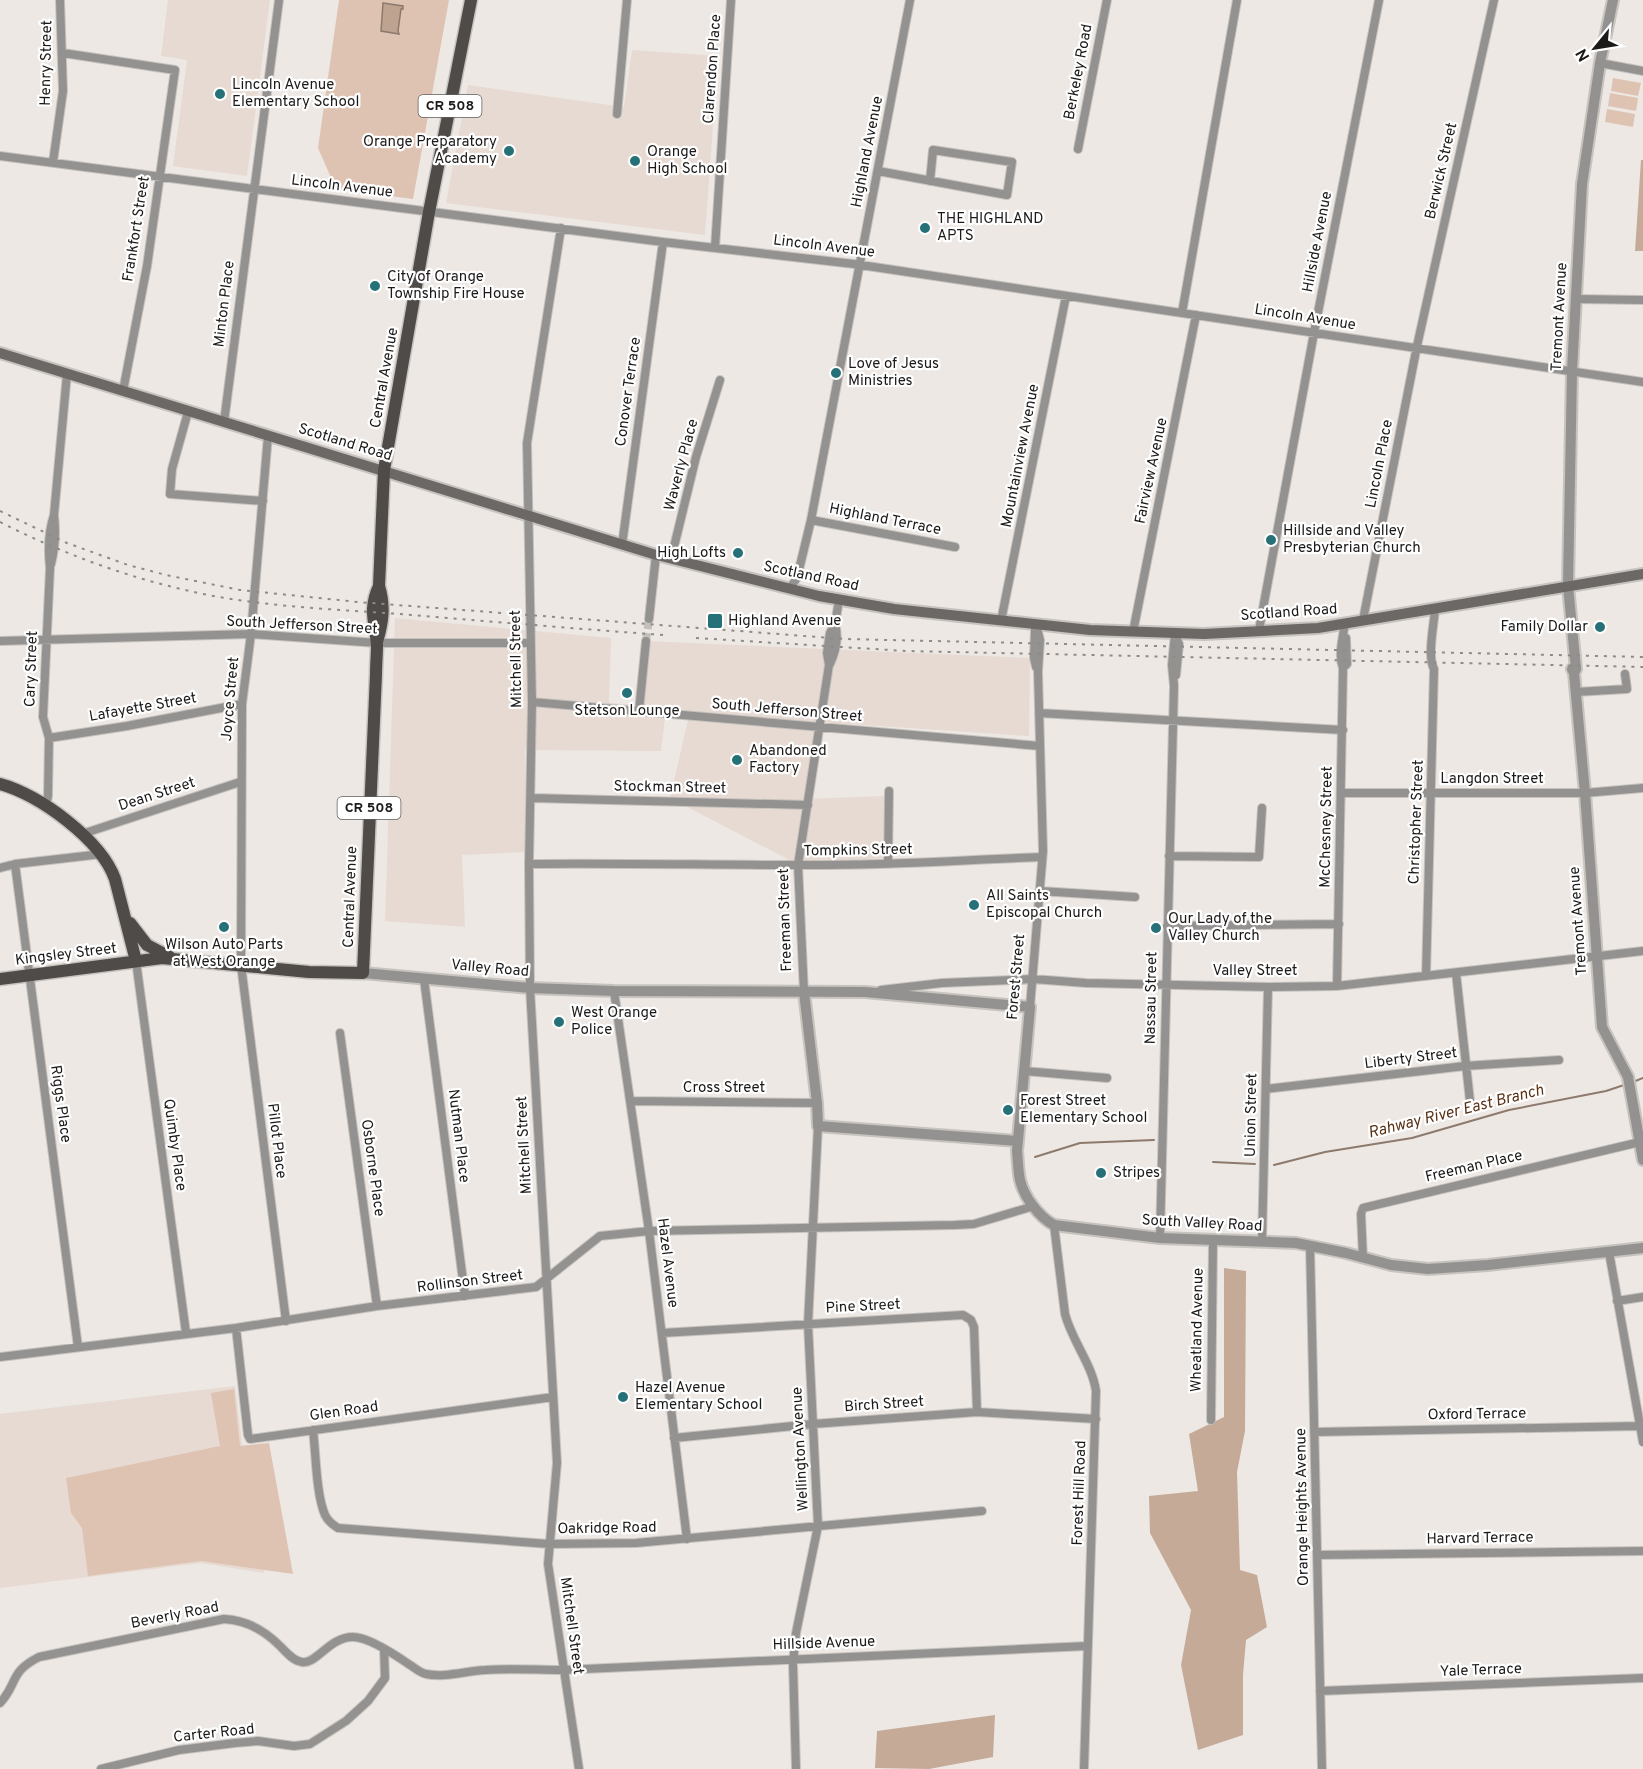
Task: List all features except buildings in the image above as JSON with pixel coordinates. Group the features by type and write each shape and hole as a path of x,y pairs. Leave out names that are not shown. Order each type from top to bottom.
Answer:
{"main road":[{"name":"Central Avenue","path":"363,973 377,643 373,624 373,598 379,586 384,470 429,212 471,0"},
{"name":"Scotland Road","path":"0,353 656,555 839,600 894,609 1001,621 1175,634 1318,628 1643,574"},
{"name":"Valley Road","path":"0,784 30,796 46,806 82,834 102,854 111,868 136,961 174,959 309,972 363,973"},
{"name":"Valley Road","path":"125,917 147,945 174,959"},
{"name":"Kingsley Street","path":"0,979 136,961"}],"street":[{"name":"Henry Street","path":"53,162 63,91 60,0"},
{"name":"Minton Place","path":"224,422 279,0"},
{"path":"617,114 627,0"},
{"name":"Clarendon Place","path":"715,248 731,0"},
{"path":"900,0 910,1"},
{"name":"Berkeley Road","path":"1078,149 1107,0"},
{"path":"1182,313 1237,0"},
{"name":"Hillside Avenue","path":"1259,630 1379,0"},
{"name":"Berwick Street","path":"1416,348 1494,0"},
{"name":"Tremont Avenue","path":"1613,0 1600,63 1582,184 1572,371 1568,586 1572,638 1570,652 1586,793 1602,1027 1628,1077 1643,1158"},
{"name":"Highland Avenue","path":"790,588 797,578 811,520 910,1"},
{"name":"Frankfort Street","path":"63,52 175,70 147,266 123,391"},
{"path":"1600,63 1643,71"},
{"path":"878,171 930,181 1007,195 1012,162 933,150 930,181"},
{"name":"Lincoln Avenue","path":"0,156 663,242 860,264 1643,382"},
{"name":"Mitchell Street","path":"561,228 527,443 532,702 529,864 530,988 557,1463 548,1564 579,1769"},
{"name":"Conover Terrace","path":"622,545 663,242"},
{"name":"Mountainview Avenue","path":"1001,621 1066,296"},
{"path":"1575,299 1643,300"},
{"name":"Fairview Avenue","path":"1133,632 1196,315"},
{"name":"Lincoln Place","path":"1363,620 1416,348"},
{"name":"Cary Street","path":"46,806 49,738 43,717 46,640 50,568 56,529 54,515 68,374"},
{"name":"Waverly Place","path":"671,559 696,457 720,380"},
{"path":"188,412 172,470 170,494 263,501"},
{"name":"Joyce Street","path":"241,965 242,704 251,634 268,436"},
{"name":"Highland Terrace","path":"811,520 955,547"},
{"path":"649,619 656,555"},
{"name":"Freeman Street","path":"818,1126 804,992 798,866 829,665 837,644 838,633 835,624 839,600"},
{"name":"Christopher Street","path":"1426,976 1435,609"},
{"name":"Forest Street","path":"1018,1141 1042,857 1038,672 1034,658 1036,624"},
{"name":"McChesney Street","path":"1337,986 1343,668 1341,649 1345,624"},
{"name":"South Jefferson Street","path":"0,641 251,634 377,643 530,643"},
{"name":"Nassau Street","path":"1160,1238 1174,686 1172,665 1175,634"},
{"path":"639,711 646,641"},
{"path":"1576,692 1627,689 1625,674"},
{"name":"South Jefferson Street","path":"532,702 1040,746"},
{"name":"Lafayette Street","path":"49,738 128,726 242,704"},
{"path":"1039,713 1342,730"},
{"name":"Dean Street","path":"82,834 240,782"},
{"name":"Langdon Street","path":"1341,793 1586,793 1643,788"},
{"path":"888,864 889,791"},
{"name":"Stockman Street","path":"531,798 808,805"},
{"path":"1169,856 1260,857 1262,808"},
{"path":"0,868 15,864 102,854"},
{"name":"Tompkins Street","path":"529,864 798,866 1042,857"},
{"name":"Riggs Place","path":"15,864 78,1347"},
{"path":"1040,891 1135,897"},
{"path":"1167,926 1339,924"},
{"name":"Valley Street","path":"865,992 942,983 1033,979 1166,985 1337,986 1643,951"},
{"name":"Quimby Place","path":"136,961 186,1333"},
{"name":"Pillot Place","path":"241,965 286,1321"},
{"name":"Valley Road","path":"363,973 530,988 804,992"},
{"path":"1455,973 1470,1101"},
{"name":"Nutman Place","path":"424,979 465,1296"},
{"name":"Union Street","path":"1262,1242 1268,987"},
{"name":"Hazel Avenue","path":"614,991 649,1231 687,1539"},
{"name":"Valley Street","path":"804,992 865,992 1030,1007"},
{"name":"Osborne Place","path":"340,1033 377,1306"},
{"name":"Liberty Street","path":"1266,1089 1465,1066 1559,1060"},
{"path":"1024,1071 1107,1078"},
{"name":"Cross Street","path":"631,1101 817,1102"},
{"path":"818,1126 1018,1141 1020,1182 1034,1206 1047,1222 1054,1225"},
{"name":"Wellington Avenue","path":"796,1769 793,1659 796,1633 818,1526 808,1324 818,1126"},
{"name":"Freeman Place","path":"1362,1258 1361,1214 1363,1208 1640,1142"},
{"name":"Rollinson Street","path":"0,1357 236,1328 377,1306 536,1287 600,1236 649,1231 974,1224 1034,1206"},
{"name":"South Valley Road","path":"1054,1225 1160,1238 1310,1245 1391,1265 1428,1269 1488,1265 1643,1248"},
{"name":"Forest Hill Road","path":"1054,1225 1068,1327 1095,1380 1096,1419 1084,1769"},
{"name":"Wheatland Avenue","path":"1211,1420 1213,1241"},
{"name":"Orange Heights Avenue","path":"1310,1245 1322,1769"},
{"path":"1609,1252 1643,1442"},
{"path":"1617,1301 1643,1297"},
{"name":"Pine Street","path":"662,1333 963,1315 971,1320 974,1327 977,1412"},
{"name":"Glen Road","path":"236,1328 250,1439 553,1397"},
{"name":"Birch Street","path":"674,1438 813,1424 977,1412 1096,1419"},
{"name":"Oxford Terrace","path":"1315,1432 1640,1426"},
{"name":"Oakridge Road","path":"313,1430 325,1515 331,1524 338,1528 549,1544 636,1543 982,1511"},
{"name":"Harvard Terrace","path":"1317,1555 1643,1551"},
{"name":"Beverly Road","path":"0,1703 16,1674 28,1662 39,1657 224,1619 244,1621 271,1637 298,1662 307,1663 316,1658 329,1645 343,1638 356,1637 384,1649 422,1674 487,1670 563,1670"},
{"name":"Hillside Avenue","path":"563,1670 1087,1647"},
{"name":"Carter Road","path":"101,1769 179,1750 235,1743 258,1741 294,1746 310,1744 346,1721 368,1701 385,1678 384,1649"},
{"name":"Yale Terrace","path":"1320,1691 1643,1678"}],"shaded area":[{"name":"Lincoln Avenue Elementary School","path":"168,0 270,0 247,176 173,166 187,60 161,56"},
{"path":"339,0 449,0 413,199 336,189 318,148"},
{"path":"383,3 403,6 399,34 381,31"},
{"name":"Orange High School","path":"632,50 718,56 705,235 446,203 468,85 624,107"},
{"path":"1613,78 1641,83 1638,96 1611,91"},
{"path":"1610,93 1638,98 1636,111 1608,106"},
{"path":"1607,109 1635,114 1633,127 1605,122"},
{"path":"1641,160 1643,160 1643,251 1635,251"},
{"path":"395,618 611,638 609,703 640,705 646,641 1030,658 1029,736 818,722 805,799 884,796 884,859 793,862 670,798 690,712 666,709 661,751 525,750 526,852 462,855 465,927 385,921"},
{"path":"1224,1268 1246,1271 1245,1431 1237,1472 1240,1570 1257,1575 1267,1627 1246,1640 1243,1675 1243,1735 1198,1750 1181,1665 1191,1610 1150,1533 1149,1496 1198,1491 1189,1434 1224,1417"},
{"path":"235,1386 242,1444 264,1573 201,1563 0,1588 0,1414"},
{"path":"234,1389 240,1446 269,1443 293,1574 201,1561 88,1576 82,1528 71,1513 66,1478 220,1446 211,1393"},
{"path":"995,1715 993,1757 929,1769 875,1768 877,1731"}],"waterway":[{"name":"Rahway River East Branch","path":"1633,1082 1643,1078"},
{"name":"Rahway River East Branch","path":"1274,1165 1325,1152 1412,1138 1509,1110 1606,1091 1624,1085"},
{"name":"Rahway River East Branch","path":"1035,1157 1080,1143 1154,1140"},
{"name":"Rahway River East Branch","path":"1213,1162 1255,1164"}],"tunnel":[{"path":"646,641 649,619"}],"railway":[{"path":"0,511 67,543 128,565 166,575 240,590 358,602 844,639 1643,657"},
{"path":"0,522 52,547 106,567 162,584 219,597 292,606 663,635"},
{"path":"696,638 906,651 1643,667"}],"place":[{"name":"Lincoln Avenue Elementary School","path":"220,94"},
{"name":"Orange Preparatory Academy","path":"509,151"},
{"name":"Orange High School","path":"635,161"},
{"name":"THE HIGHLAND APTS","path":"925,228"},
{"name":"City of Orange Township Fire House","path":"375,286"},
{"name":"Love of Jesus Ministries","path":"836,373"},
{"name":"Hillside and Valley Presbyterian Church","path":"1271,540"},
{"name":"High Lofts","path":"738,553"},
{"name":"Highland Avenue","path":"715,621"},
{"name":"Family Dollar","path":"1600,627"},
{"name":"Stetson Lounge","path":"627,693"},
{"name":"Abandoned Factory","path":"737,760"},
{"name":"All Saints Episcopal Church","path":"974,905"},
{"name":"Wilson Auto Parts at West Orange","path":"224,927"},
{"name":"Our Lady of the Valley Church","path":"1156,928"},
{"name":"West Orange Police","path":"559,1022"},
{"name":"Forest Street Elementary School","path":"1008,1110"},
{"name":"Stripes","path":"1101,1173"},
{"name":"Hazel Avenue Elementary School","path":"623,1397"}]}
